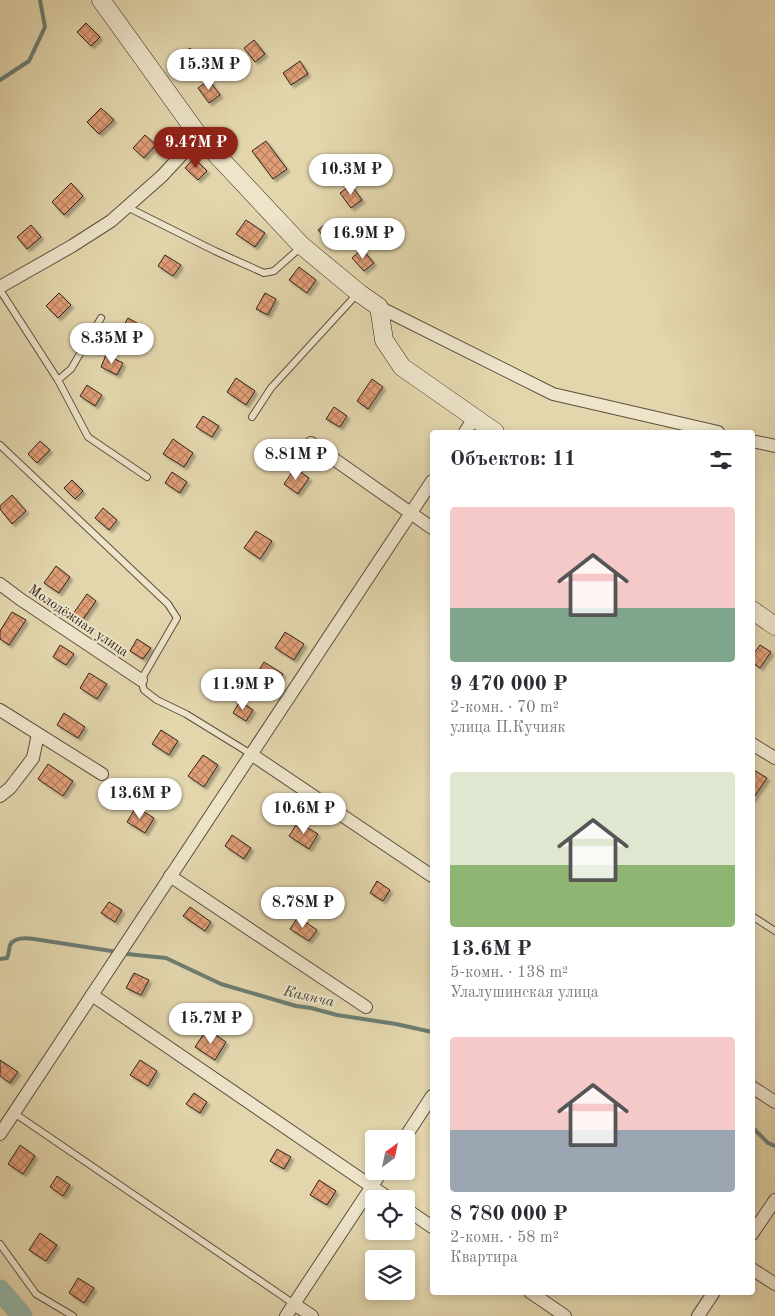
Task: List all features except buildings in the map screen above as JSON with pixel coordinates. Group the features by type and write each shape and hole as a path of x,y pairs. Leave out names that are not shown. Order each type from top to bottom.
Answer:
{"street":[{"path":"101,0 199,136 302,246 379,307 553,394 709,430"},
{"path":"0,289 110,221 162,176 199,136"},
{"path":"379,307 384,340 402,367 470,425 488,430"},
{"path":"755,442 775,446"},
{"path":"311,443 430,527"},
{"path":"0,1134 430,483"},
{"name":"Молодёжная улица","path":"0,584 141,680"},
{"path":"755,613 775,626"},
{"path":"0,710 102,774"},
{"path":"0,796 10,788 33,758 38,734"},
{"path":"755,746 775,758"},
{"path":"251,754 430,875"},
{"path":"170,876 366,1007"},
{"path":"92,994 378,1190"},
{"path":"755,1089 775,1102"},
{"path":"410,1130 430,1099"},
{"path":"286,1316 376,1180"},
{"path":"755,1230 775,1200"},
{"path":"415,1215 430,1226"},
{"path":"755,1271 775,1284"},
{"path":"534,1295 565,1316"},
{"path":"698,1316 712,1295"},
{"path":"294,1304 312,1316"}],"lane":[{"path":"126,207 215,252 264,273 274,271 302,246"},
{"path":"0,289 58,380 88,437 147,477"},
{"path":"252,417 271,388 359,292"},
{"path":"58,380 71,370 101,318"},
{"path":"0,445 168,604 177,618 141,680 144,690 157,700 186,714 251,754"},
{"path":"755,918 775,931"},
{"path":"14,1113 294,1304"},
{"path":"0,1244 36,1294 73,1316"}],"waterway":[{"path":"0,80 29,61 45,27 40,0"},
{"name":"Каянча","path":"0,959 7,958 12,942 24,938 118,952"},
{"name":"Каянча","path":"127,954 166,958 221,984 296,1006 430,1032"},
{"name":"Каянча","path":"755,1130 768,1143 775,1146"},
{"path":"0,1290 22,1316"}]}
